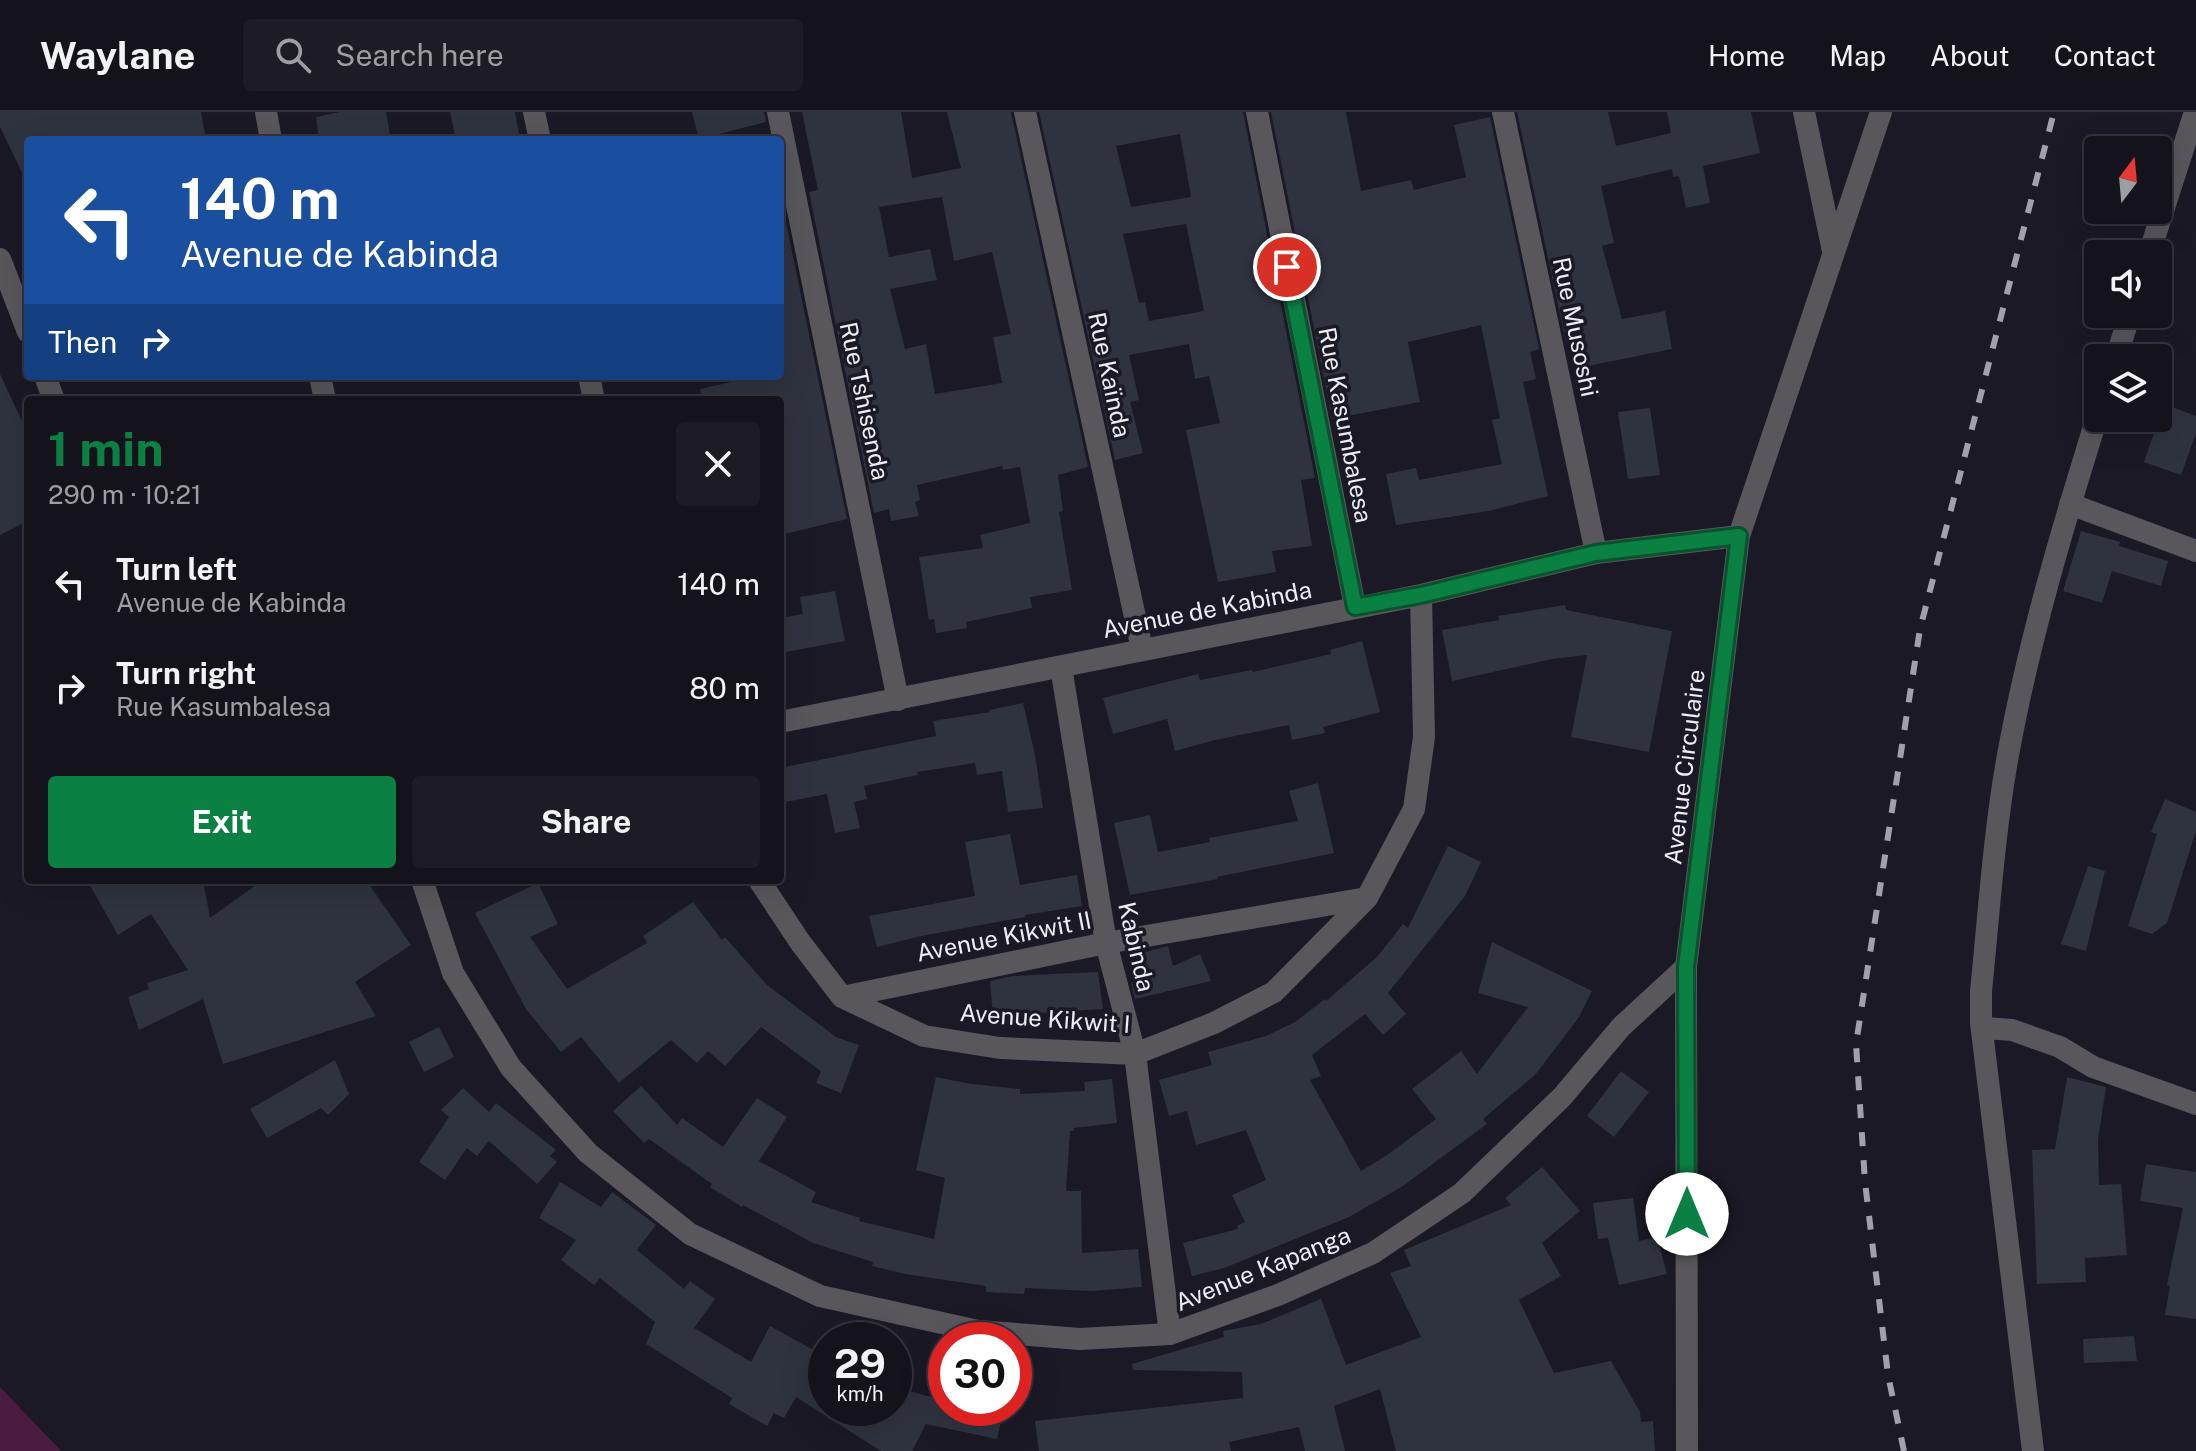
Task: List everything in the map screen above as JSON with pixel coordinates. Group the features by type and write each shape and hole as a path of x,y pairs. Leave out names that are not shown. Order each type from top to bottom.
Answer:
{"street":[{"path":"266,112 270,136"},
{"path":"534,112 539,136"},
{"name":"Rue Tshisenda","path":"778,112 783,136"},
{"name":"Rue Kaïnda","path":"1025,112 1142,649"},
{"name":"Rue Kasumbalesa","path":"1257,112 1355,607"},
{"name":"Rue Musoshi","path":"1503,112 1596,553"},
{"path":"1804,112 1833,251"},
{"name":"Avenue Circulaire","path":"1687,1451 1686,967 1739,536 1881,112"},
{"path":"2155,240 2187,164 2195,112"},
{"name":"Rue Tshisenda","path":"784,141 898,700"},
{"path":"0,259 24,322"},
{"path":"2033,1451 1981,1023 1981,991 2008,757 2070,504 2092,432"},
{"path":"2070,504 2196,551"},
{"name":"Avenue de Kabinda","path":"784,721 1421,595 1596,553 1739,536"},
{"name":"Avenue Kikwit I","path":"762,884 842,997 924,1036 1000,1048 1135,1054 1214,1023 1274,992 1367,898 1414,809 1424,737 1421,595"},
{"name":"Kabinda","path":"1061,667 1106,943 1135,1054 1170,1334"},
{"name":"Avenue Kapanga","path":"423,884 453,973 511,1068 588,1153 690,1234 820,1296 978,1331 1080,1339 1170,1334 1278,1295 1373,1253 1462,1193 1562,1097 1621,1027 1686,967"},
{"name":"Avenue Kikwit II","path":"842,997 1106,943 1367,898"},
{"path":"1981,1023 1985,1028 2012,1030 2060,1047 2093,1067 2196,1104"}],"shaded area":[{"path":"0,1387 61,1451 0,1451"}],"building":[{"path":"0,112 201,112 205,136 24,136 24,177 0,127"},
{"path":"340,112 386,112 390,136 318,136 316,117"},
{"path":"450,112 515,112 519,136 455,136"},
{"path":"692,112 764,112 766,122 711,136 698,136"},
{"path":"802,112 901,112 912,178 961,168 947,112 1011,112 1088,467 1058,475 1063,511 1059,512 1072,590 1030,597 1032,608 966,622 967,628 936,633 934,619 929,620 919,557 983,548 980,535 1030,523 1020,467 1003,470 1002,466 917,485 920,500 915,502 919,516 891,521 889,509 874,513 809,192 818,190","holes":["942,197 954,261 992,252 1011,334 993,337 1002,383 935,394 926,344 905,349 890,289 937,280 930,249 889,257 879,207"]},
{"path":"1039,112 1243,112 1315,478 1301,480 1312,546 1272,551 1276,572 1218,582 1186,430 1220,423 1209,376 1195,379 1189,344 1129,355 1139,400 1130,402 1143,453 1115,460","holes":["1180,134 1191,197 1131,207 1116,146","1186,224 1204,311 1149,321 1145,302 1139,303 1123,234"]},
{"path":"1271,112 1346,112 1361,191 1411,180 1414,190 1466,177 1454,125 1490,117 1539,349 1530,352 1536,379 1523,382 1548,496 1489,511 1396,525 1386,474 1416,468 1419,480 1502,464 1492,420 1500,418 1481,325 1408,342 1420,402 1332,419"},
{"path":"1517,112 1608,112 1616,146 1671,133 1667,112 1751,112 1760,153 1703,166 1710,203 1686,208 1679,176 1673,177 1672,169 1601,186 1614,243 1602,246 1622,319 1665,311 1672,349 1583,367 1578,339 1566,342"},
{"path":"784,213 847,519 784,534 784,396 701,396 700,389 741,380 784,380"},
{"path":"0,374 24,425 24,523 0,535"},
{"path":"2172,407 2196,416 2196,433 2181,475 2144,462 2154,432 2172,432"},
{"path":"1650,408 1660,475 1628,479 1618,412"},
{"path":"2081,531 2168,561 2161,586 2112,571 2102,603 2063,591"},
{"path":"835,591 845,641 784,652 784,617 803,614 800,597"},
{"path":"1565,605 1566,610 1672,631 1649,752 1571,737 1587,655 1552,659 1452,681 1442,630 1499,620 1498,616"},
{"path":"1362,641 1380,712 1323,727 1325,733 1292,740 1289,725 1175,751 1167,719 1113,734 1103,698 1198,674 1200,680 1253,672 1331,654 1330,650"},
{"path":"1023,703 1043,808 1008,812 1002,771 977,775 975,763 917,772 918,775 864,786 867,799 854,802 860,828 835,833 827,794 784,802 784,767 936,736 933,721"},
{"path":"1318,783 1334,853 1130,895 1114,823 1150,815 1158,852 1210,842 1209,838 1298,821 1289,791"},
{"path":"2165,799 2196,812 2196,831 2167,923 2152,934 2128,926 2157,834 2151,832"},
{"path":"1010,834 1020,885 1077,875 1082,906 877,947 869,916 975,896 965,842"},
{"path":"1448,846 1481,862 1465,896 1388,993 1406,1014 1383,1035 1365,1014 1312,1055 1321,1076 1310,1080 1361,1171 1436,1119 1412,1089 1461,1051 1477,1074 1528,1007 1478,993 1492,942 1592,991 1579,1017 1535,1075 1483,1119 1487,1124 1403,1186 1349,1217 1224,1268 1192,1276 1183,1243 1238,1229 1237,1226 1245,1222 1232,1195 1266,1180 1246,1130 1196,1145 1187,1111 1169,1116 1159,1080 1212,1065 1208,1052 1266,1036 1295,1022 1326,1001 1377,957 1403,924 1408,928"},
{"path":"2088,866 2105,871 2086,951 2061,944"},
{"path":"89,884 204,884 210,918 257,884 369,884 411,945 355,982 376,1016 223,1064 203,999 139,1030 128,997 149,989 147,983 188,970 151,914 118,935"},
{"path":"538,884 558,924 530,937 567,989 647,943 643,936 693,902 722,940 725,937 766,984 836,1037 859,1045 841,1093 816,1083 821,1071 761,1027 725,1066 708,1051 697,1063 671,1040 619,1083 581,1037 561,1052 526,1009 475,913"},
{"path":"1168,946 1173,966 1200,954 1211,981 1135,999 1131,983 1146,977 1142,953"},
{"path":"1098,972 1103,1009 993,1016 990,981 1012,976"},
{"path":"439,1027 454,1057 424,1072 409,1042"},
{"path":"335,1060 349,1094 328,1115 321,1108 267,1138 250,1109"},
{"path":"1621,1071 1649,1092 1614,1137 1587,1116"},
{"path":"936,1077 1020,1089 1020,1094 1085,1091 1084,1082 1112,1079 1117,1123 1070,1131 1066,1191 1081,1191 1082,1253 1138,1249 1142,1287 1092,1291 1025,1288 1024,1294 986,1292 986,1286 872,1266 873,1262 813,1243 742,1207 710,1187 712,1184 649,1139 644,1143 613,1111 641,1086 677,1125 682,1118 723,1147 757,1098 787,1117 759,1161 816,1192 811,1202 860,1218 859,1221 934,1239 945,1178 916,1170"},
{"path":"2067,1077 2106,1087 2098,1140 2099,1185 2121,1184 2127,1255 2085,1258 2086,1282 2037,1284 2032,1150 2055,1149"},
{"path":"463,1088 489,1112 496,1103 556,1150 550,1156 557,1162 537,1184 489,1141 477,1156 467,1148 445,1180 419,1162 449,1117 441,1110"},
{"path":"2146,1164 2196,1172 2196,1319 2165,1315 2170,1286 2167,1285 2183,1208 2140,1201"},
{"path":"1542,1167 1580,1211 1542,1243 1561,1276 1519,1300 1554,1373 1611,1361 1640,1412 1641,1422 1653,1421 1655,1451 1396,1451 1380,1389 1334,1406 1345,1451 1305,1451 1299,1427 1229,1442 1231,1451 1039,1451 1035,1421 1243,1398 1242,1372 1133,1370 1132,1364 1224,1337 1223,1331 1261,1324 1321,1299 1346,1365 1421,1337 1390,1273 1411,1266 1404,1250 1511,1205 1505,1198"},
{"path":"560,1182 601,1207 612,1192 656,1225 637,1250 684,1289 690,1281 715,1299 694,1328 751,1362 770,1326 808,1347 808,1405 796,1397 784,1418 774,1413 767,1426 729,1404 732,1398 646,1344 655,1322 600,1278 594,1285 561,1260 576,1240 539,1218"},
{"path":"1633,1198 1639,1241 1657,1237 1667,1274 1619,1285 1608,1238 1598,1239 1593,1203"},
{"path":"2134,1336 2137,1361 2084,1363 2083,1339"},
{"path":"912,1392 928,1396 928,1424 912,1451 881,1451 842,1426 912,1426"},
{"path":"935,1426 1000,1426 997,1439"}],"railway":[{"path":"1904,1451 1888,1375 1865,1182 1856,1044 1920,629 2054,112"}],"route":[{"path":"1287,267 1355,607 1421,595 1596,553 1739,536 1686,967 1687,1214"}]}
